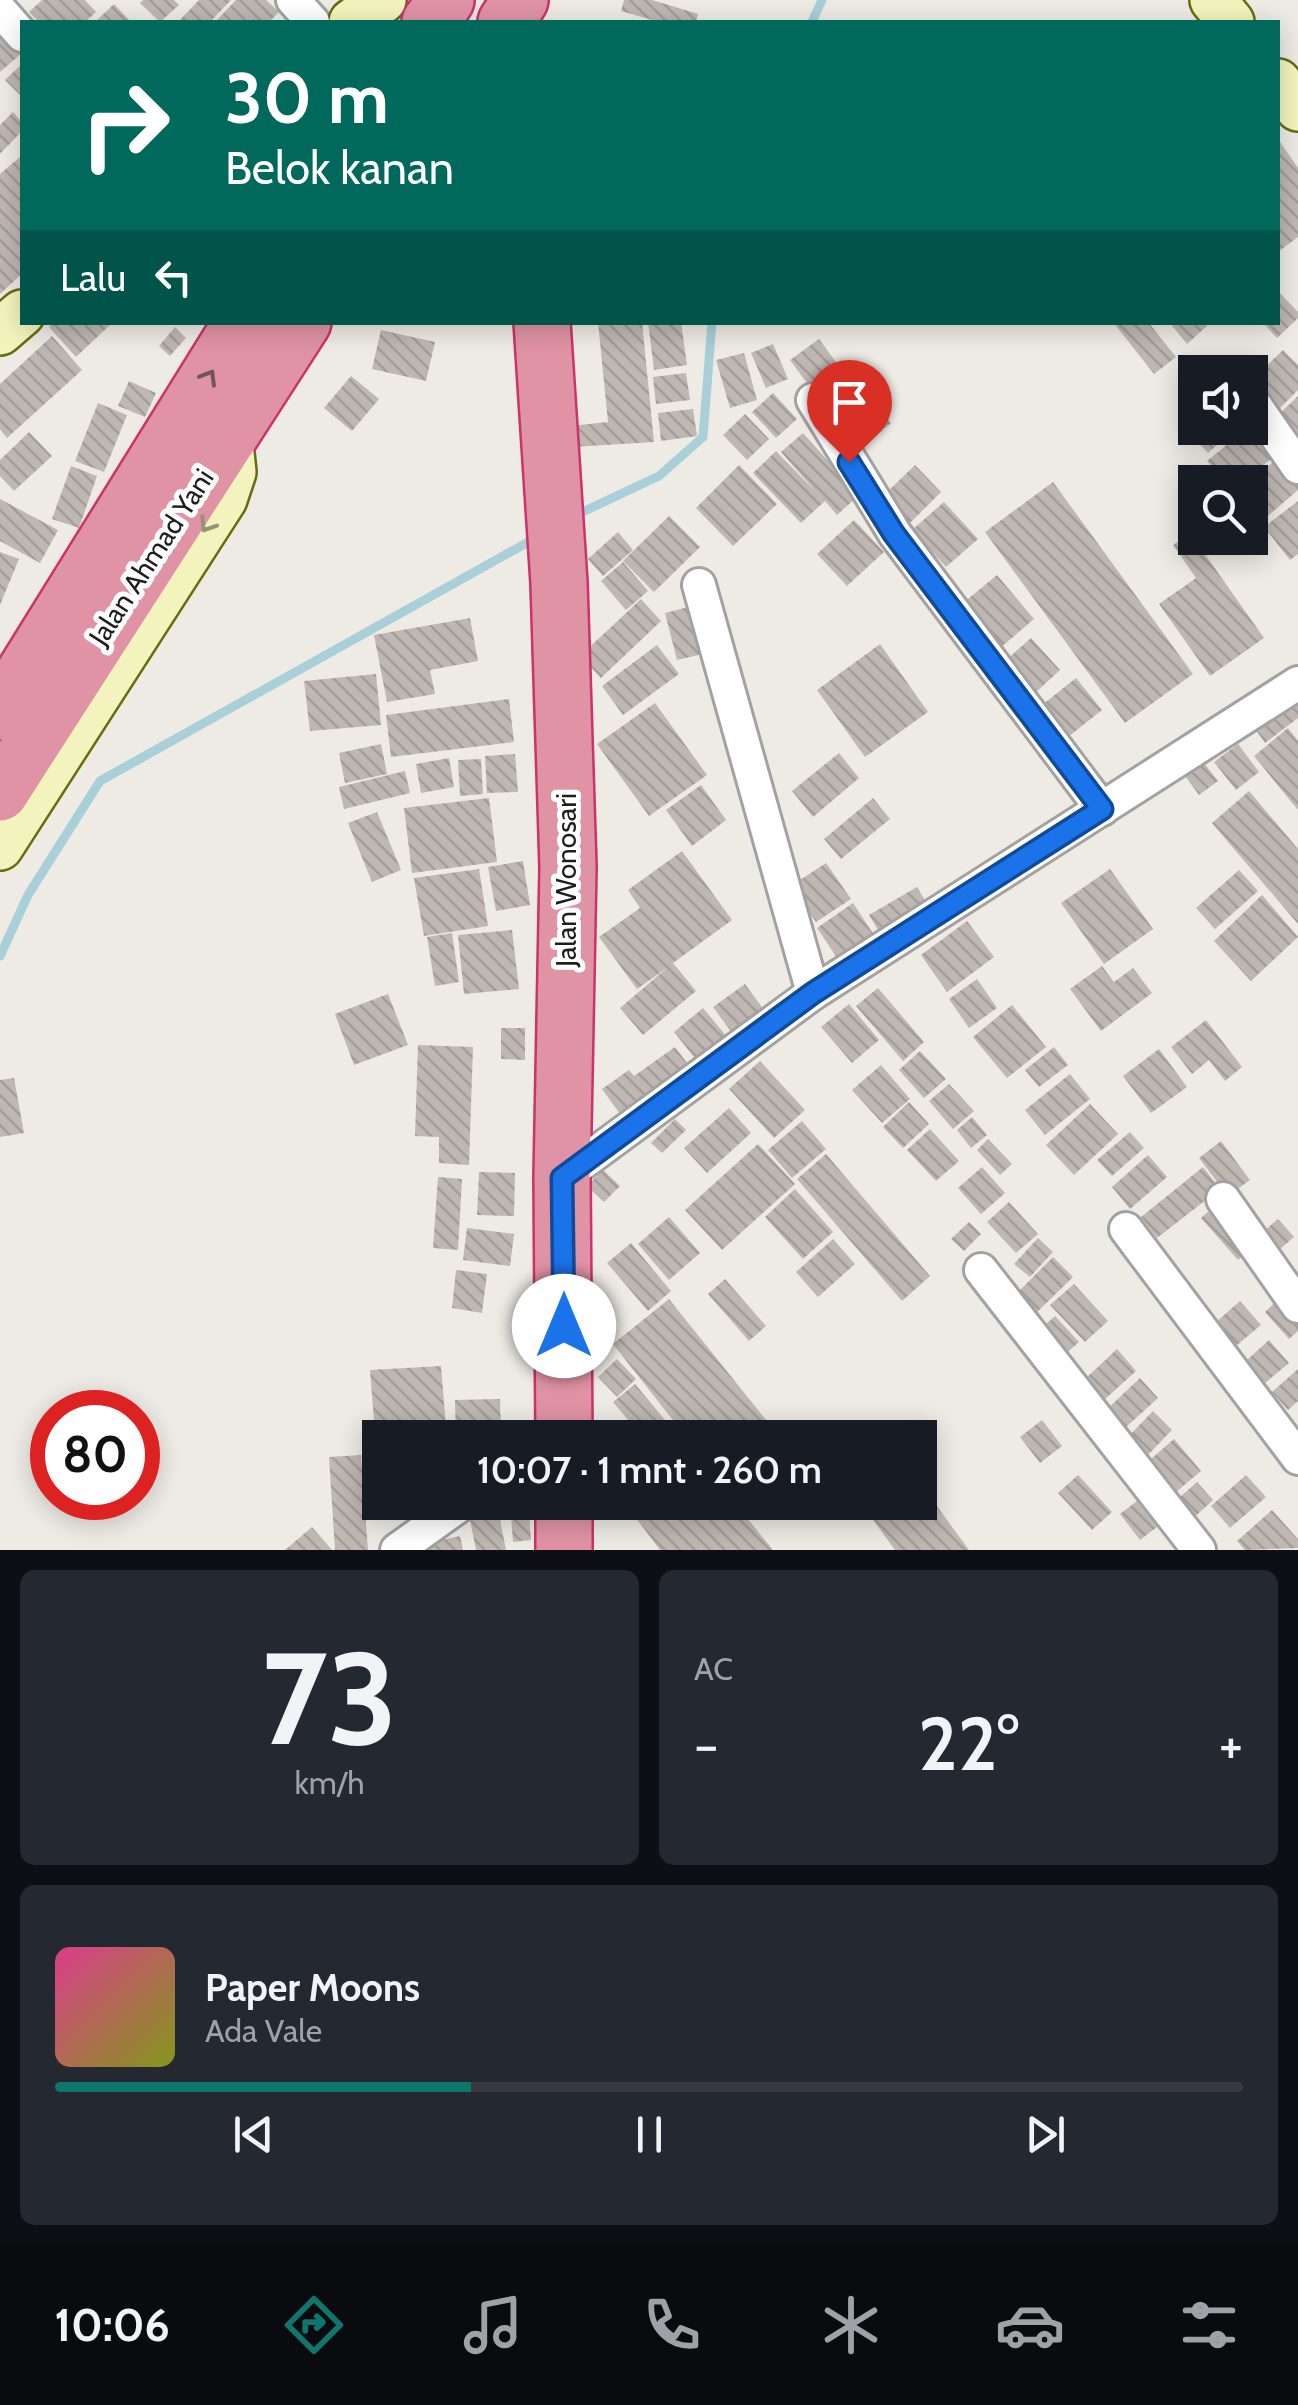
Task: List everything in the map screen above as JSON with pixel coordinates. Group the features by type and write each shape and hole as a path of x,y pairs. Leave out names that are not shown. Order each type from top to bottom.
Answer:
{"highway":[{"name":"Jalan Ahmad Yani","path":"0,793 202,433 241,325"},
{"name":"Jalan Ahmad Yani","path":"0,712 202,433 301,325"},
{"name":"Jalan Wonosari","path":"539,325 560,584 568,867 562,1178 564,1420"},
{"path":"564,1520 564,1550"}],"street":[{"path":"293,0 311,20"},
{"path":"355,20 383,0"},
{"path":"1213,0 1229,20"},
{"path":"0,10 20,33"},
{"path":"1280,85 1298,108"},
{"path":"0,332 20,315"},
{"path":"814,400 894,534 1102,809"},
{"path":"1268,424 1298,467"},
{"path":"0,662 131,462 143,450 202,433 233,472 224,499 0,847"},
{"path":"698,584 813,993"},
{"path":"562,1178 813,993 1296,689"},
{"path":"1223,1199 1298,1306"},
{"path":"1126,1229 1298,1458"},
{"path":"981,1270 1199,1550"},
{"path":"396,1550 438,1520"}],"building":[{"path":"42,0 85,0 96,12 87,20 37,20 29,12"},
{"path":"174,0 179,5 158,20 140,3"},
{"path":"199,0 231,0 212,20 180,20"},
{"path":"236,0 266,0 279,12 271,20 217,20"},
{"path":"624,0 652,0 698,14 696,20 652,20 621,11"},
{"path":"114,4 129,20 97,20"},
{"path":"0,27 20,55 0,72"},
{"path":"20,66 20,95 5,80"},
{"path":"13,112 20,120 20,133 0,154 0,125"},
{"path":"1280,142 1298,168 1298,237 1280,250"},
{"path":"20,157 20,276 0,294 0,174"},
{"path":"1280,293 1298,312 1298,318 1277,338 1265,325 1280,325"},
{"path":"51,325 110,325 76,357"},
{"path":"598,325 642,325 654,442 573,447 570,426 608,422"},
{"path":"648,325 681,325 687,365 654,370"},
{"path":"1115,325 1150,325 1176,357 1154,374"},
{"path":"1171,325 1206,325 1207,326 1187,344"},
{"path":"175,327 186,338 170,356 159,346"},
{"path":"381,330 435,342 426,381 372,369"},
{"path":"52,336 82,370 7,438 0,429 0,384"},
{"path":"819,339 841,369 812,390 790,360"},
{"path":"773,344 788,379 766,388 751,353"},
{"path":"1283,350 1298,365 1298,390 1277,411 1268,401 1268,365"},
{"path":"744,353 757,400 730,408 716,360"},
{"path":"686,373 690,400 656,404 653,377"},
{"path":"351,376 379,399 352,431 324,408"},
{"path":"129,381 156,393 145,417 118,406"},
{"path":"773,393 797,419 776,438 752,412"},
{"path":"866,395 891,423 859,450 835,421"},
{"path":"1298,396 1298,438 1293,443 1272,421"},
{"path":"98,403 127,415 104,472 75,461"},
{"path":"693,409 697,436 661,441 658,413"},
{"path":"745,414 769,439 747,460 723,435"},
{"path":"29,432 52,456 14,491 0,476 0,460"},
{"path":"803,433 859,495 837,515 825,501 801,523 753,473 776,451 817,493 781,452"},
{"path":"1201,445 1217,445 1208,453"},
{"path":"1226,445 1259,445 1271,459 1263,465 1210,465 1207,461"},
{"path":"1280,456 1298,476 1298,490 1268,516 1268,466"},
{"path":"739,465 777,504 733,546 696,508"},
{"path":"915,465 941,492 910,523 883,496"},
{"path":"71,466 97,476 79,528 52,519"},
{"path":"1053,482 1193,674 1125,723 985,532"},
{"path":"0,499 58,530 40,563 0,541"},
{"path":"1298,501 1298,554 1290,560 1268,532 1268,524"},
{"path":"944,502 978,539 946,567 912,530"},
{"path":"669,516 700,547 654,592 623,561"},
{"path":"854,520 884,552 847,586 817,554"},
{"path":"618,532 633,550 603,576 588,559"},
{"path":"0,552 19,559 0,605"},
{"path":"1180,555 1206,555 1264,638 1210,676 1159,604 1196,578"},
{"path":"623,562 648,591 626,610 601,581"},
{"path":"997,575 1034,619 1000,648 963,603"},
{"path":"641,599 661,621 601,678 580,656"},
{"path":"696,605 707,653 677,660 665,613"},
{"path":"470,618 478,661 430,670 435,694 387,702 374,635"},
{"path":"1031,638 1060,670 1034,694 1005,661"},
{"path":"880,644 928,712 865,757 817,690"},
{"path":"657,645 679,674 623,715 602,686"},
{"path":"376,674 381,725 310,731 304,681"},
{"path":"1076,678 1102,710 1063,741 1037,709"},
{"path":"509,699 514,742 391,757 386,715"},
{"path":"1298,700 1298,718 1265,743 1255,729"},
{"path":"655,703 707,775 649,816 597,744"},
{"path":"1288,728 1298,741 1298,810 1254,756"},
{"path":"381,744 387,774 345,783 339,753"},
{"path":"1238,744 1259,772 1236,790 1214,762"},
{"path":"839,753 859,778 813,817 792,791"},
{"path":"515,754 518,792 487,793 485,756"},
{"path":"449,758 454,787 421,793 416,764"},
{"path":"481,759 483,794 460,796 458,760"},
{"path":"1204,763 1218,781 1199,795 1185,776"},
{"path":"405,771 410,793 344,809 339,787"},
{"path":"701,785 726,820 692,846 666,810"},
{"path":"1249,791 1298,849 1298,924 1212,823"},
{"path":"489,798 497,862 412,873 404,808"},
{"path":"873,798 890,819 841,859 824,839"},
{"path":"377,812 401,870 372,882 348,823"},
{"path":"682,851 732,920 673,963 696,991 643,1035 620,1008 667,968 637,989 599,937 640,908 628,890"},
{"path":"523,861 530,905 496,911 488,867"},
{"path":"826,863 851,899 816,922 791,886"},
{"path":"479,869 488,926 424,936 414,878"},
{"path":"1110,869 1153,929 1104,964 1061,903"},
{"path":"1239,870 1258,891 1215,929 1196,908"},
{"path":"917,887 934,915 886,943 869,915"},
{"path":"1262,895 1298,937 1251,981 1214,941"},
{"path":"853,903 878,941 842,965 817,928"},
{"path":"967,921 994,957 947,992 921,955"},
{"path":"512,930 519,989 464,994 458,935"},
{"path":"452,933 459,982 435,986 427,937"},
{"path":"1102,966 1114,982 1133,968 1152,993 1101,1031 1070,989"},
{"path":"977,979 997,1008 969,1028 949,999"},
{"path":"745,984 764,1010 732,1033 713,1007"},
{"path":"878,988 924,1042 903,1061 856,1006"},
{"path":"388,994 408,1045 354,1065 335,1014"},
{"path":"849,1004 879,1040 852,1063 821,1027"},
{"path":"1012,1005 1046,1047 1007,1078 973,1037"},
{"path":"703,1008 728,1038 698,1062 674,1032"},
{"path":"1206,1020 1242,1067 1225,1081 1209,1060 1192,1074 1171,1047"},
{"path":"501,1028 525,1028 525,1060 501,1059"},
{"path":"418,1045 473,1047 469,1165 439,1163 439,1137 415,1136"},
{"path":"675,1047 697,1076 628,1125 602,1089 629,1070 634,1076"},
{"path":"1054,1047 1068,1065 1039,1087 1025,1070"},
{"path":"1159,1049 1187,1087 1151,1113 1123,1076"},
{"path":"920,1051 946,1079 924,1098 899,1070"},
{"path":"760,1061 805,1110 774,1138 729,1089"},
{"path":"881,1065 910,1099 882,1123 852,1090"},
{"path":"1070,1074 1090,1099 1045,1135 1025,1110"},
{"path":"14,1078 24,1133 0,1137 0,1080"},
{"path":"949,1084 974,1111 953,1129 929,1101"},
{"path":"909,1102 929,1124 903,1148 883,1127"},
{"path":"1090,1104 1118,1134 1074,1175 1046,1145"},
{"path":"729,1108 751,1133 707,1173 684,1148"},
{"path":"972,1117 987,1135 971,1148 957,1130"},
{"path":"675,1119 686,1130 662,1153 651,1143"},
{"path":"802,1121 826,1149 792,1178 768,1150"},
{"path":"930,1129 959,1161 936,1181 907,1150"},
{"path":"1130,1132 1144,1148 1112,1176 1097,1160"},
{"path":"988,1139 1012,1164 1000,1175 977,1150"},
{"path":"1221,1141 1250,1180 1228,1196 1199,1158"},
{"path":"758,1144 795,1184 722,1250 685,1210"},
{"path":"826,1154 930,1276 902,1301 797,1179"},
{"path":"1148,1155 1167,1177 1130,1209 1112,1187"},
{"path":"982,1167 1005,1193 981,1214 958,1188"},
{"path":"1203,1167 1220,1189 1157,1238 1141,1217"},
{"path":"603,1170 620,1186 604,1202 587,1186"},
{"path":"479,1172 515,1173 514,1216 477,1215"},
{"path":"438,1177 462,1179 458,1250 433,1248"},
{"path":"795,1189 833,1232 803,1259 765,1217"},
{"path":"1009,1202 1038,1234 1016,1253 987,1222"},
{"path":"1213,1207 1251,1249 1238,1260 1201,1218"},
{"path":"669,1217 700,1253 669,1280 638,1244"},
{"path":"1278,1219 1294,1237 1273,1255 1257,1237"},
{"path":"969,1222 981,1234 964,1251 951,1239"},
{"path":"467,1228 514,1234 510,1266 463,1260"},
{"path":"1038,1238 1053,1252 1030,1277 1014,1264"},
{"path":"833,1239 855,1264 818,1297 796,1272"},
{"path":"631,1243 671,1291 648,1311 607,1263"},
{"path":"1053,1257 1073,1277 1031,1318 1012,1298"},
{"path":"456,1270 487,1274 482,1313 452,1308"},
{"path":"725,1279 766,1326 749,1341 708,1294"},
{"path":"1074,1284 1108,1321 1085,1342 1050,1305"},
{"path":"1280,1298 1298,1318 1298,1331 1289,1339 1265,1312"},
{"path":"669,1299 766,1420 673,1420 613,1344"},
{"path":"1240,1301 1261,1325 1236,1346 1216,1322"},
{"path":"1055,1316 1079,1342 1059,1360 1035,1334"},
{"path":"1269,1340 1289,1363 1265,1383 1246,1361"},
{"path":"1117,1349 1136,1371 1103,1401 1084,1380"},
{"path":"617,1359 636,1379 617,1397 598,1377"},
{"path":"441,1366 446,1420 374,1420 370,1370"},
{"path":"1298,1369 1298,1401 1288,1410 1272,1392"},
{"path":"1140,1378 1158,1398 1124,1429 1106,1410"},
{"path":"635,1384 665,1420 628,1420 613,1402"},
{"path":"500,1399 501,1420 456,1420 455,1400"},
{"path":"1153,1411 1172,1430 1146,1457 1127,1438"},
{"path":"1042,1420 1062,1446 1040,1463 1020,1437"},
{"path":"1174,1439 1201,1471 1170,1497 1144,1465"},
{"path":"361,1455 362,1520 366,1520 368,1550 335,1550 329,1457"},
{"path":"1078,1475 1112,1512 1092,1530 1058,1493"},
{"path":"1246,1475 1266,1497 1230,1528 1211,1506"},
{"path":"1197,1482 1213,1500 1187,1524 1171,1505"},
{"path":"1137,1501 1157,1527 1140,1540 1120,1514"},
{"path":"937,1506 969,1550 895,1550 873,1520 937,1520"},
{"path":"1272,1510 1298,1539 1298,1548 1245,1550 1237,1541"},
{"path":"470,1520 500,1520 506,1550 476,1550"},
{"path":"511,1520 529,1520 531,1540 513,1542"},
{"path":"638,1520 749,1520 773,1550 660,1550"},
{"path":"312,1527 332,1550 285,1550"},
{"path":"460,1536 463,1550 425,1550 423,1544"}],"waterway":[{"path":"813,20 822,0"},
{"path":"574,516 659,476 703,437 712,325"},
{"path":"0,956 28,895 100,781 539,536"}],"route":[{"path":"564,1326 562,1178 813,993 1102,809 894,534 849,462"}]}
